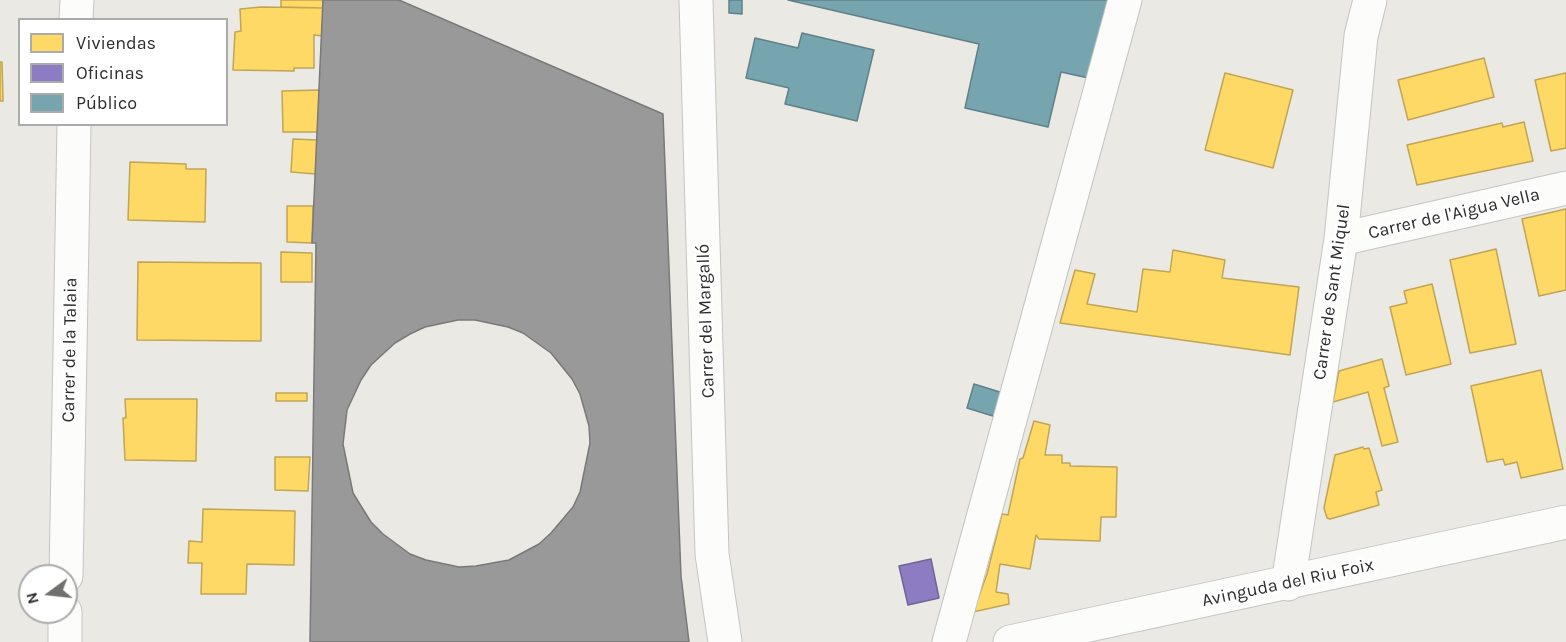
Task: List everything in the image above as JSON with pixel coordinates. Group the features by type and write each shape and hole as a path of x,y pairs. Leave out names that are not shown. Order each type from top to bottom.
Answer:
{"street":[{"path":"76,18 77,0"},
{"name":"Carrer del Margalló","path":"696,0 712,554 725,642"},
{"path":"949,642 1125,0"},
{"name":"Carrer de Sant Miquel","path":"1288,584 1341,239 1361,36 1370,0"},
{"name":"Carrer de la Talaia","path":"66,564 74,126"},
{"name":"Carrer de l'Aigua Vella","path":"1341,239 1566,188"},
{"name":"Avinguda del Riu Foix","path":"1010,642 1288,584 1566,522"},
{"path":"65,624 65,642"}],"building: Viviendas":[{"path":"281,0 323,0 323,8 281,7"},
{"path":"323,8 323,36 314,35 314,68 294,68 294,71 233,70 235,32 241,31 240,9"},
{"path":"1484,58 1494,97 1408,120 1398,80"},
{"path":"0,62 2,62 3,101 0,101"},
{"path":"1225,73 1293,90 1273,168 1205,150"},
{"path":"1566,73 1566,148 1551,151 1535,80"},
{"path":"320,90 318,132 283,132 282,91"},
{"path":"1524,122 1533,161 1417,185 1407,145 1502,123 1503,127"},
{"path":"293,139 317,140 316,174 291,172"},
{"path":"130,162 186,164 186,169 206,169 205,222 128,220"},
{"path":"287,206 313,206 312,243 287,242"},
{"path":"1566,209 1566,290 1539,296 1522,219"},
{"path":"1496,249 1516,344 1470,353 1450,260"},
{"path":"1173,250 1225,260 1222,278 1299,287 1290,355 1060,323 1075,270 1095,274 1087,304 1137,312 1143,269 1170,272"},
{"path":"281,252 312,253 312,282 281,282"},
{"path":"138,262 261,263 261,341 137,340"},
{"path":"1432,284 1451,364 1406,375 1390,307 1407,303 1404,291"},
{"path":"1382,359 1389,386 1384,388 1398,442 1382,446 1368,392 1333,402 1339,371"},
{"path":"1541,370 1563,469 1521,478 1517,462 1505,465 1503,459 1487,462 1471,386"},
{"path":"276,393 307,393 307,401 276,401"},
{"path":"125,399 197,399 196,461 125,460 123,418 126,418"},
{"path":"1034,421 1050,425 1045,455 1062,455 1062,463 1070,463 1070,466 1117,467 1116,517 1101,517 1100,541 1039,539 1036,535 1030,569 1000,564 996,592 1008,594 1009,604 973,612 987,574 1002,514 1008,515 1020,459 1023,458"},
{"path":"1363,447 1364,449 1369,448 1382,490 1376,492 1379,505 1327,518 1324,508 1335,455"},
{"path":"275,457 310,457 308,491 275,490"},
{"path":"203,509 295,511 294,565 247,564 246,594 201,594 202,563 188,563 189,541 202,542"}],"building: Oficinas":[{"path":"931,559 939,598 908,605 899,566"}],"building: Público":[{"path":"729,0 742,0 742,14 729,13"},
{"path":"788,0 1111,0 1093,79 1061,72 1048,127 965,108 979,44"},
{"path":"802,33 874,50 857,121 785,104 789,88 746,78 755,38 798,48"},
{"path":"974,384 1003,393 996,417 967,408"}],"building: Industria":[{"path":"323,0 399,0 663,114 681,576 689,642 310,642 316,243 312,243","holes":["458,320 475,320 508,327 523,333 551,353 572,379 580,394 589,426 590,443 580,492 573,507 551,533 539,544 509,560 459,567 410,554 371,522 353,493 343,444 347,410 371,365 395,343 425,327"]}]}
